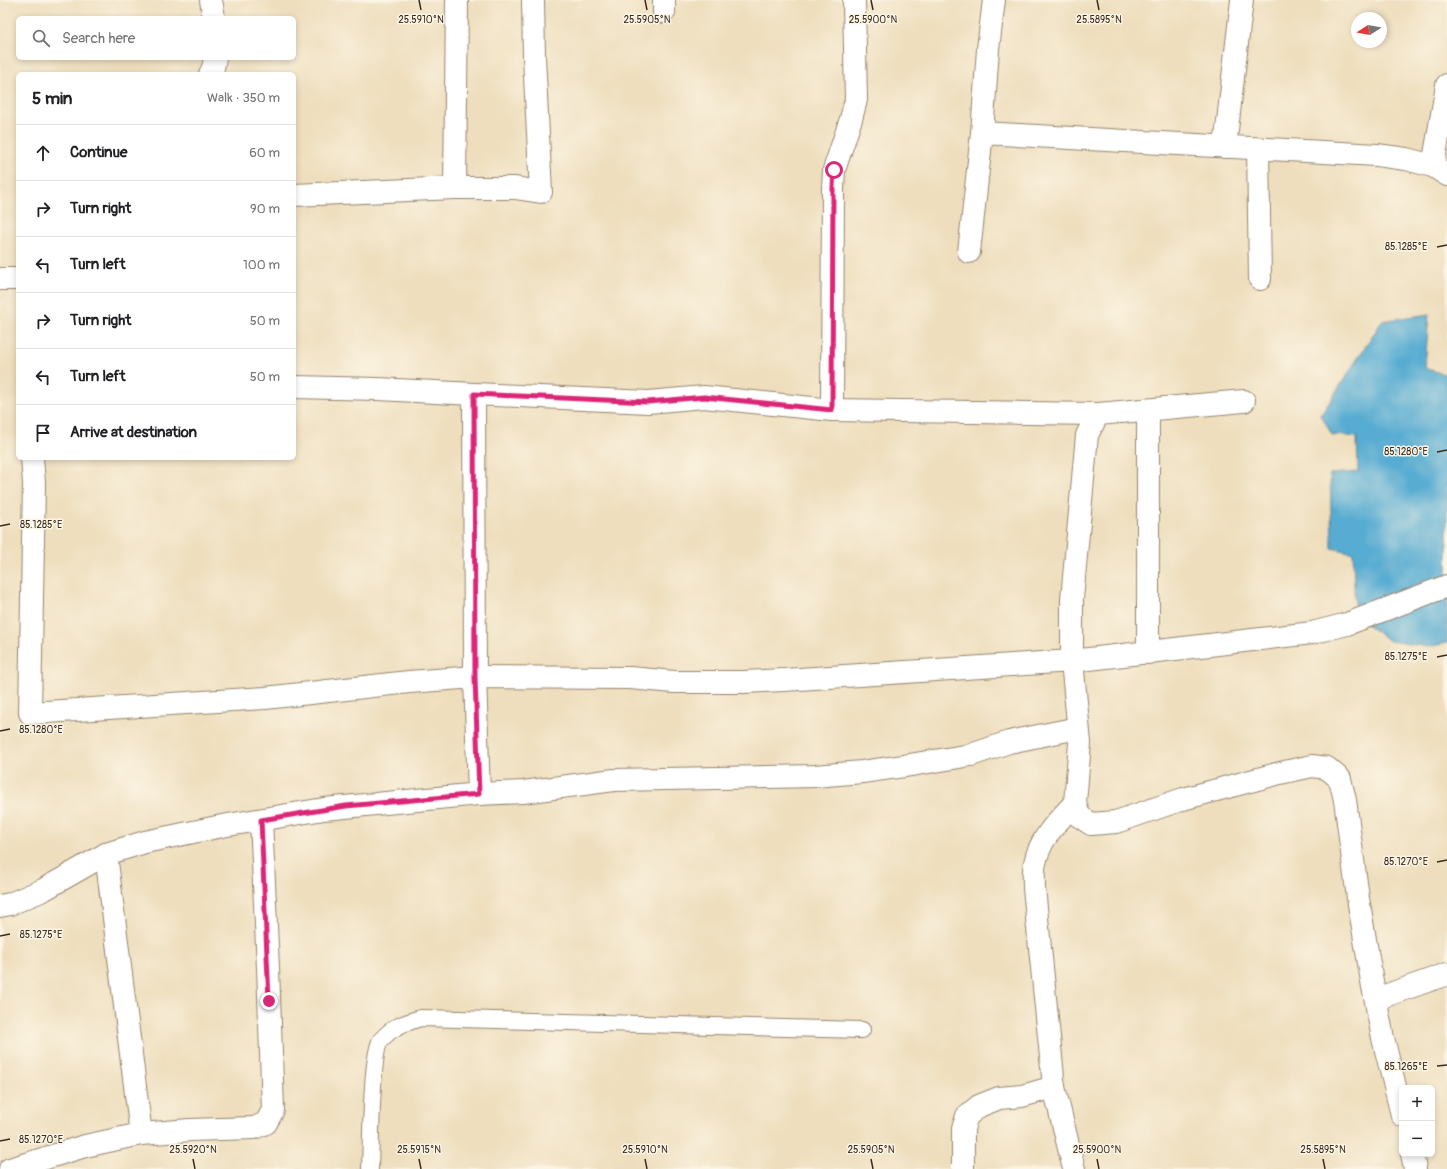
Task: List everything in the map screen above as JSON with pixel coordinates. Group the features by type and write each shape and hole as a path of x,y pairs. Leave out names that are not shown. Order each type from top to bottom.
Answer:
{"street":[{"path":"211,0 214,16"},
{"path":"455,188 457,0"},
{"path":"296,195 455,188 515,188 541,192 534,57 533,0"},
{"path":"832,410 833,188 834,170 856,100 854,0"},
{"path":"969,252 994,0"},
{"path":"1225,147 1242,0"},
{"path":"211,72 215,60"},
{"path":"982,132 1377,155 1406,159 1440,170 1447,85"},
{"path":"1258,149 1260,279"},
{"path":"0,279 16,279"},
{"path":"296,387 378,389 648,402 704,397 832,410 1098,414 1244,401"},
{"path":"474,394 475,677 479,794"},
{"path":"1148,410 1148,653"},
{"path":"1098,414 1087,435 1072,599 1072,661 1080,742 1075,803 1079,816 1091,824 1116,822 1183,800 1280,773 1312,766 1328,768 1340,779 1345,800 1358,898 1376,999 1383,1038 1399,1103"},
{"path":"32,460 34,491 30,713 265,698 409,682 475,677 580,677 630,678 674,682 743,682 1072,661 1148,653 1319,631 1347,624 1447,586"},
{"path":"0,906 10,904 43,890 106,854 145,842 222,826 346,806 479,794 523,792 614,780 792,776 862,772 972,755 1009,742 1078,728"},
{"path":"1074,1169 1054,1087 1036,911 1034,864 1040,845 1053,826 1075,803"},
{"path":"10,1169 85,1146 141,1134 190,1130 254,1128 266,1123 272,1110 261,820"},
{"path":"106,854 141,1134"},
{"path":"1376,999 1447,974"},
{"path":"962,1169 963,1129 967,1116 979,1106 999,1098 1022,1096 1054,1087"},
{"path":"1413,1157 1415,1169"}],"lane":[{"path":"370,1169 375,1062 380,1041 398,1025 421,1018 862,1030"}],"water":[{"path":"1429,314 1425,368 1447,375 1447,643 1429,647 1389,641 1355,615 1353,553 1332,548 1330,474 1358,472 1357,437 1332,435 1321,415 1382,321"}],"route":[{"path":"269,1001 261,820 346,806 479,794 475,677 474,394 648,402 704,397 832,410 834,170"}]}
